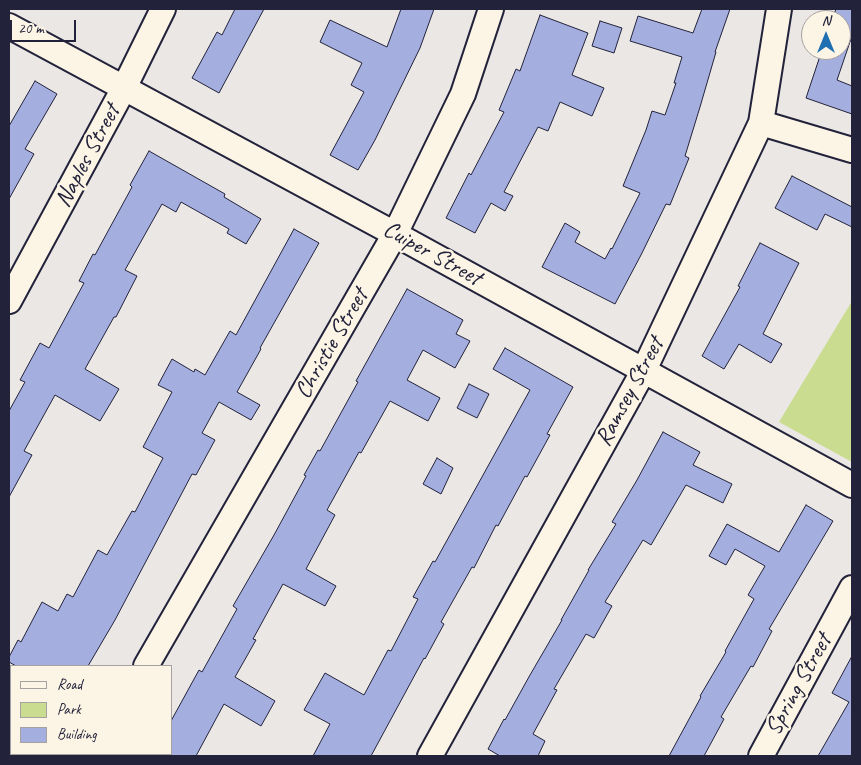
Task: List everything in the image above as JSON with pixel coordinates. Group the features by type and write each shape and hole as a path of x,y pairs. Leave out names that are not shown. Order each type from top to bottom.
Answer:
{"street":[{"name":"Naples Street","path":"9,301 124,88 163,9"},
{"name":"Christie Street","path":"147,665 395,234 463,94 491,9"},
{"name":"Ramsey Street","path":"430,756 644,370 761,123 779,9"},
{"name":"Cuiper Street","path":"9,26 395,234 852,485"},
{"path":"761,123 852,150"},
{"name":"Spring Street","path":"760,756 852,588"}],"green space":[{"path":"852,301 852,462 779,422"}],"building":[{"path":"235,9 264,9 219,93 192,78 217,32 222,35"},
{"path":"401,9 434,9 420,48 375,140 358,170 330,155 364,92 351,85 362,63 320,42 330,20 387,47"},
{"path":"702,9 730,9 715,52 685,156 689,158 670,205 666,204 615,304 542,267 565,223 580,232 575,242 605,259 640,193 623,186 652,111 665,115 676,83 674,83 682,57 630,41 638,16 693,33"},
{"path":"852,9 851,39 851,10 836,10"},
{"path":"540,15 588,33 572,75 604,88 592,116 560,102 548,131 538,127 504,192 513,196 505,211 491,203 475,233 446,218 504,112 499,110 516,69 520,71"},
{"path":"600,21 622,28 614,53 592,46"},
{"path":"819,60 844,60 837,80 852,86 852,114 806,98"},
{"path":"35,81 57,94 25,149 34,154 9,199 9,126"},
{"path":"149,151 225,194 224,197 261,219 246,244 227,233 229,229 181,202 176,212 162,204 125,270 137,276 116,317 114,317 85,369 119,389 100,421 55,395 24,451 32,455 9,497 9,411 25,382 20,380 40,343 49,348 84,283 79,281 132,187 130,185"},
{"path":"792,176 852,207 852,227 825,214 817,230 775,208"},
{"path":"294,229 319,243 237,392 260,405 251,420 219,402 202,433 215,440 196,475 192,474 115,620 89,665 14,665 9,662 9,657 18,640 21,642 42,602 58,611 67,594 73,597 98,550 107,555 132,511 135,512 163,458 143,447 172,392 158,385 172,359 194,372 195,369 205,375 230,331 236,335"},
{"path":"760,243 799,263 763,334 782,344 771,363 739,344 724,369 702,356 740,287 738,286"},
{"path":"407,289 463,320 456,334 470,341 455,368 423,350 407,380 440,398 428,421 390,401 327,510 335,515 306,569 336,586 325,606 283,584 253,639 256,640 235,677 275,701 261,726 224,704 196,756 171,756 172,719 199,670 202,672 237,609 233,606 306,476 304,475 318,450 320,451 358,382 356,381"},
{"path":"505,348 573,387 547,434 550,435 527,477 525,476 498,526 496,525 474,568 472,567 441,622 444,624 371,756 313,756 330,724 304,710 325,673 364,695 388,650 391,651 418,599 413,597 433,561 435,562 530,390 493,369"},
{"path":"469,384 489,394 477,418 457,408"},
{"path":"663,432 700,452 693,465 732,484 723,503 686,485 651,545 643,540 605,602 612,606 594,638 586,634 554,689 557,690 533,734 545,741 538,756 500,756 488,749 562,620 588,570 616,524 612,522"},
{"path":"437,458 453,468 441,494 423,484"},
{"path":"806,505 833,521 769,629 772,631 753,667 751,666 721,717 724,719 704,756 669,756 754,599 748,595 765,566 735,549 726,565 709,556 727,524 779,552"},
{"path":"852,656 852,756 818,756 849,702 832,693"}]}
